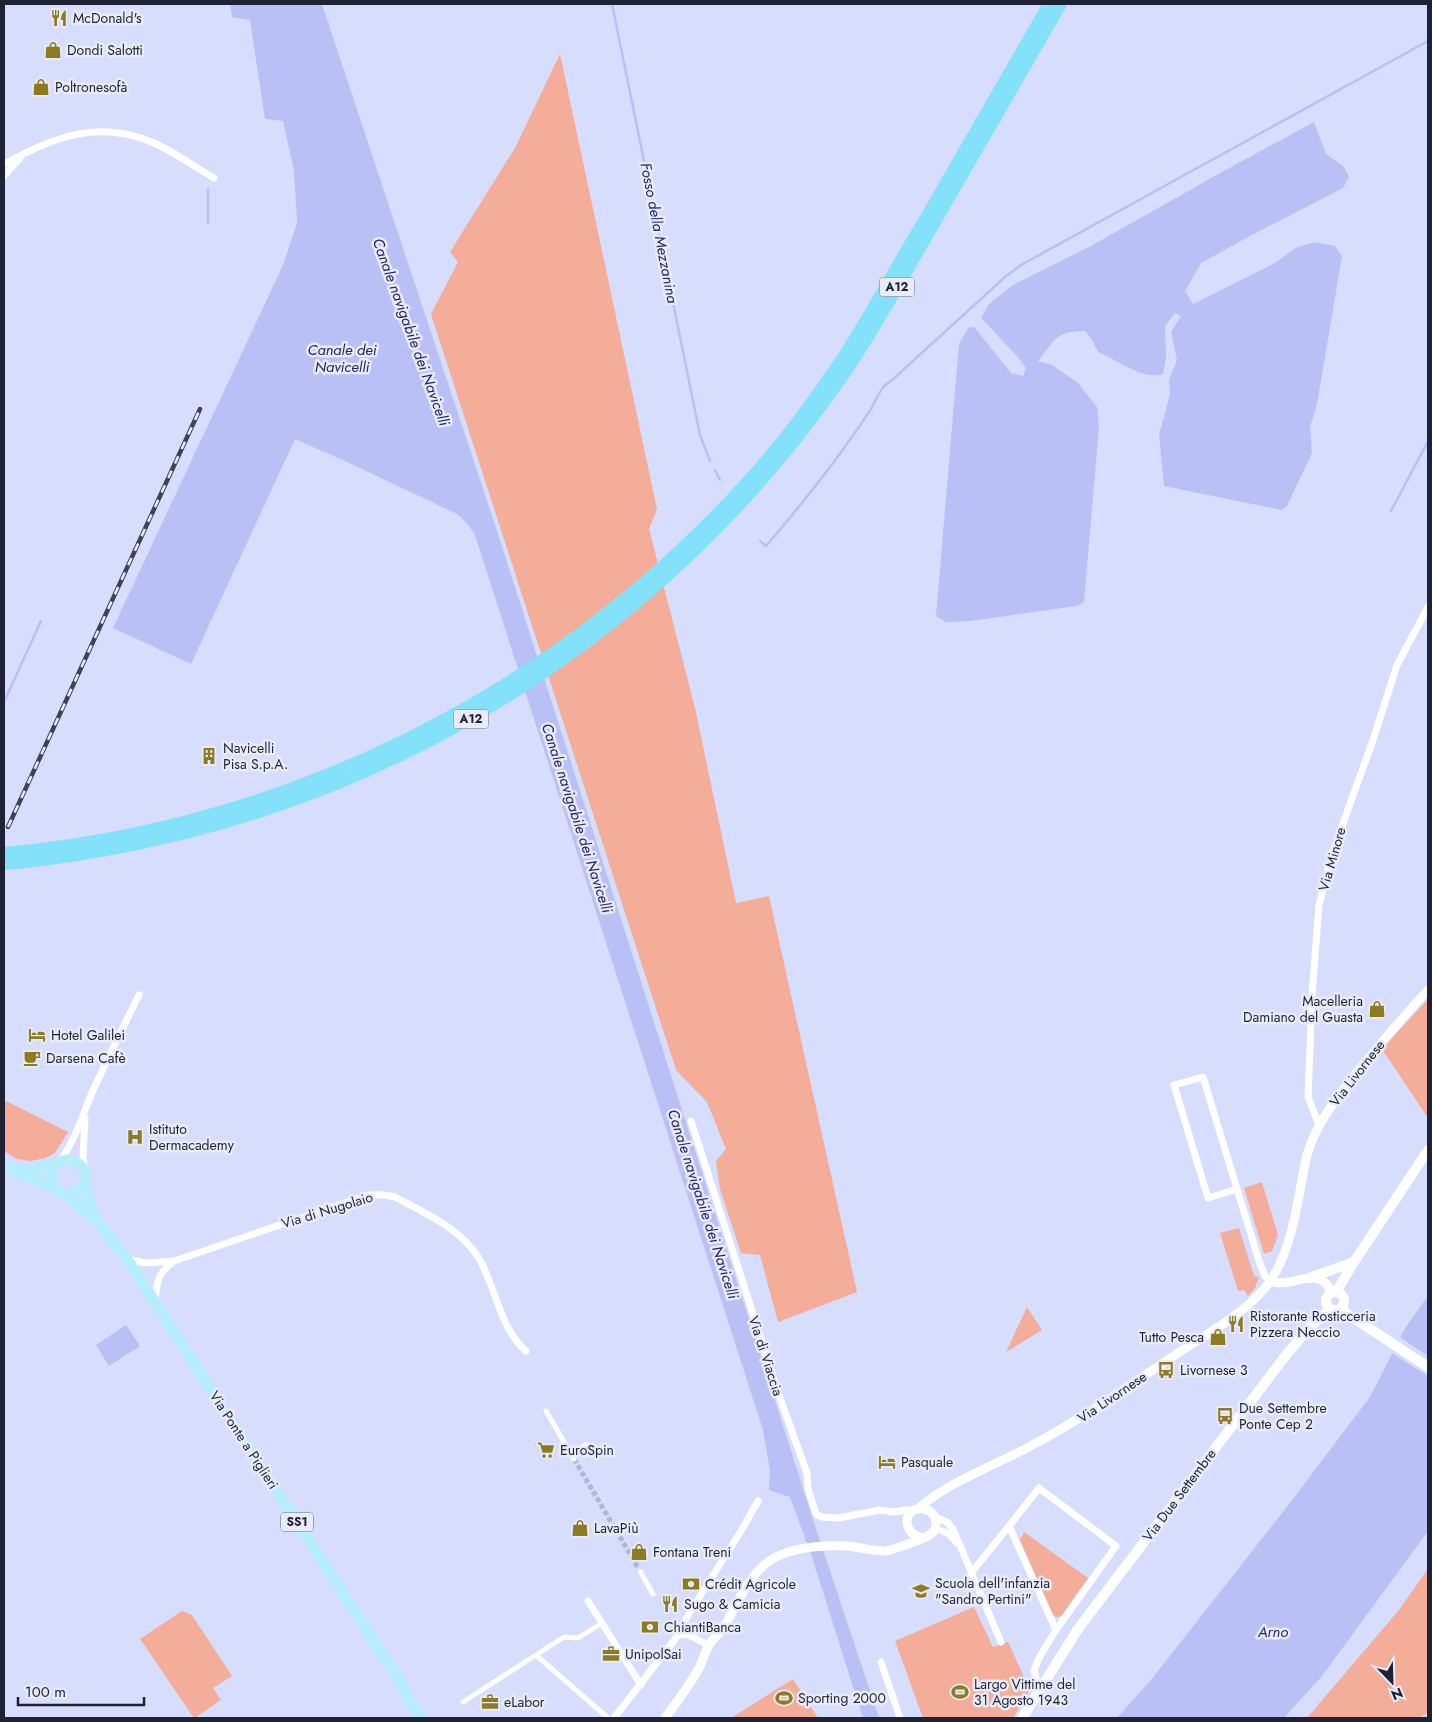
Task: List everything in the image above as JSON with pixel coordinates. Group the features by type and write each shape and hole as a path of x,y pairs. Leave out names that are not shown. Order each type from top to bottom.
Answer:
{"highway":[{"name":"A12","path":"20,857 107,850 184,834 280,805 341,782 392,760 480,713 559,663 631,608 696,543 798,421 844,356 1049,4"},
{"name":"A12","path":"696,543 731,515 771,470 825,401 851,363 1061,4"},
{"path":"4,852 20,857"},
{"path":"4,866 20,857"}],"main road":[{"path":"1341,1308 1336,1310 1330,1309 1326,1302 1328,1296 1334,1292 1428,1150"},
{"name":"SS1","path":"4,1164 14,1169 26,1170 66,1160 74,1161 81,1166 85,1178"},
{"path":"53,1186 51,1173 58,1163"},
{"name":"SS1","path":"4,1164 18,1173 53,1186 59,1192 67,1195"},
{"path":"67,1195 75,1193 85,1178"},
{"name":"Via Ponte a Piglieri","path":"85,1178 90,1205 98,1222"},
{"name":"Via Ponte a Piglieri","path":"67,1195 98,1222 127,1259 155,1305 404,1686 429,1718"},
{"path":"1309,1278 1354,1262"},
{"path":"1334,1292 1341,1295 1344,1300 1341,1308"},
{"path":"1341,1308 1428,1367"},
{"name":"Via Due Settembre","path":"1022,1718 1078,1629 1248,1404 1310,1327 1330,1309"},
{"name":"Via Ponte a Piglieri","path":"404,1686 408,1699 421,1718"}],"street":[{"path":"4,164 25,152 66,136 83,133 118,133 154,143 214,178"},
{"path":"4,176 25,152"},
{"name":"Via Minore","path":"1318,1125 1308,1097 1312,995 1319,905 1332,854 1373,740 1396,665 1428,607"},
{"name":"Via Livornese","path":"916,1509 941,1492 1021,1452 1082,1418 1233,1315 1259,1295 1278,1268 1288,1244 1307,1155 1318,1125 1387,1034 1428,990"},
{"path":"58,1163 65,1154 87,1108 94,1088 139,995"},
{"path":"1237,1188 1208,1198 1174,1085 1203,1077 1265,1276 1270,1281 1284,1284 1309,1278 1321,1279 1334,1292"},
{"path":"85,1178 84,1128 87,1108"},
{"name":"Via di Viaccia","path":"691,1121 781,1401 807,1472 808,1489 816,1514 820,1517 831,1518 880,1510 894,1512 916,1509"},
{"name":"Via di Nugolaio","path":"127,1259 145,1263 174,1261 365,1196 387,1195 395,1197 447,1226 472,1249 478,1256 509,1330 526,1351"},
{"path":"155,1305 158,1279 162,1272 174,1261"},
{"path":"546,1411 572,1457 586,1445"},
{"path":"971,1573 1040,1488 1116,1546 1056,1630 1040,1656 1034,1670 1039,1692"},
{"path":"927,1536 936,1526 934,1516 936,1501 941,1492"},
{"path":"614,1718 679,1634 688,1615 758,1501"},
{"path":"895,1549 903,1537 908,1516 916,1509 930,1510 934,1516 950,1524 956,1534 1001,1642"},
{"path":"894,1512 907,1524 914,1535 927,1536"},
{"path":"665,1718 700,1667 708,1645 723,1629 752,1579 760,1569 777,1557 792,1552 837,1546 879,1550 895,1549 942,1531 950,1524"},
{"path":"1009,1526 1056,1630"},
{"path":"942,1531 949,1534 960,1546"},
{"path":"640,1571 653,1594"},
{"path":"588,1601 640,1685"},
{"path":"463,1702 564,1637 578,1638 602,1623"},
{"path":"679,1634 689,1635 708,1645"},
{"path":"537,1656 608,1718"},
{"path":"882,1662 900,1718"}],"shaded area":[{"path":"560,54 657,509 649,529 695,708 736,903 769,896 857,1292 778,1322 760,1255 741,1253 720,1189 716,1161 726,1149 707,1102 676,1070 431,314 458,262 450,252 515,148"},
{"path":"1428,999 1428,1118 1382,1049"},
{"path":"4,1100 68,1132 55,1153 45,1158 31,1161 16,1159 4,1151"},
{"path":"1262,1182 1278,1235 1272,1251 1264,1254 1244,1188"},
{"path":"1239,1228 1254,1276 1259,1277 1255,1288 1248,1296 1244,1290 1238,1291 1220,1233"},
{"path":"1027,1307 1042,1330 1006,1352"},
{"path":"1024,1532 1088,1578 1062,1615 1058,1617 1052,1613 1020,1540"},
{"path":"1428,1569 1428,1713 1419,1718 1307,1718 1399,1610"},
{"path":"974,1607 993,1647 1008,1642 1030,1690 1013,1718 923,1718 895,1641"},
{"path":"182,1611 192,1615 232,1676 213,1688 221,1700 194,1718 140,1639"},
{"name":"Sporting 2000","path":"793,1679 818,1718 731,1718"}],"water":[{"name":"Canale dei Navicelli","path":"230,4 322,4 496,528 816,1529 879,1718 863,1718 811,1554 790,1497 769,1490 770,1470 763,1430 475,535 471,529 457,514 295,439 191,664 113,628 283,265 297,223 294,171 283,121 265,119 250,20 232,17"},
{"path":"1314,122 1326,154 1344,167 1349,177 1343,188 1201,263 1185,291 1193,304 1275,263 1297,247 1315,242 1335,246 1342,256 1317,404 1310,427 1312,453 1287,506 1282,510 1164,486 1159,435 1170,394 1169,380 1177,360 1171,332 1181,316 1175,313 1165,326 1166,358 1163,374 1147,375 1130,369 1098,352 1085,331 1067,333 1052,342 1038,361 1052,365 1077,382 1097,407 1099,427 1084,602 1077,606 970,621 946,622 936,616 959,344 968,328 974,327 1011,373 1023,376 1026,368 981,318 989,304 1013,285 1091,246"},
{"name":"Arno","path":"1428,1296 1428,1531 1322,1676 1284,1718 1117,1718 1151,1680 1293,1499 1370,1397 1405,1328"},
{"path":"126,1325 140,1346 109,1366 96,1345"}],"pier":[{"path":"1398,1336 1428,1356 1428,1376 1390,1352"}],"waterway":[{"name":"Fosso della Mezzanina","path":"612,4 700,435 710,461"},
{"path":"760,541 766,546 807,497 833,464 887,383 1005,277 1021,265 1428,41"},
{"path":"208,189 208,223"},
{"path":"1391,511 1428,441"},
{"path":"715,470 720,480"},
{"path":"4,702 41,621"}],"tunnel":[{"path":"574,1459 640,1571"}],"railway":[{"path":"8,827 200,409"}],"place":[{"name":"McDonald's","path":"59,18"},
{"name":"Dondi Salotti","path":"53,50"},
{"name":"Poltronesofà","path":"41,87"},
{"name":"Navicelli Pisa S.p.A.","path":"209,756"},
{"name":"Macelleria Damiano del Guasta","path":"1377,1009"},
{"name":"Hotel Galilei","path":"37,1035"},
{"name":"Darsena Cafè","path":"32,1058"},
{"name":"Istituto Dermacademy","path":"135,1137"},
{"name":"Ristorante Rosticceria Pizzera Neccio","path":"1236,1324"},
{"name":"Tutto Pesca","path":"1218,1337"},
{"name":"Livornese 3","path":"1166,1370"},
{"name":"Due Settembre Ponte Cep 2","path":"1225,1416"},
{"name":"EuroSpin","path":"546,1450"},
{"name":"Pasquale","path":"887,1462"},
{"name":"LavaPiù","path":"580,1528"},
{"name":"Fontana Treni","path":"639,1552"},
{"name":"Crédit Agricole","path":"691,1584"},
{"name":"Scuola dell'infanzia \"Sandro Pertini\"","path":"921,1591"},
{"name":"Sugo & Camicia","path":"670,1604"},
{"name":"ChiantiBanca","path":"650,1627"},
{"name":"UnipolSai","path":"611,1654"},
{"name":"Largo Vittime del 31 Agosto 1943","path":"960,1692"},
{"name":"Sporting 2000","path":"784,1698"},
{"name":"eLabor","path":"490,1702"}],"water label":[{"name":"Canale navigabile dei Navicelli","path":"411,332"},
{"name":"Canale navigabile dei Navicelli","path":"577,818"},
{"name":"Canale navigabile dei Navicelli","path":"703,1204"}]}
